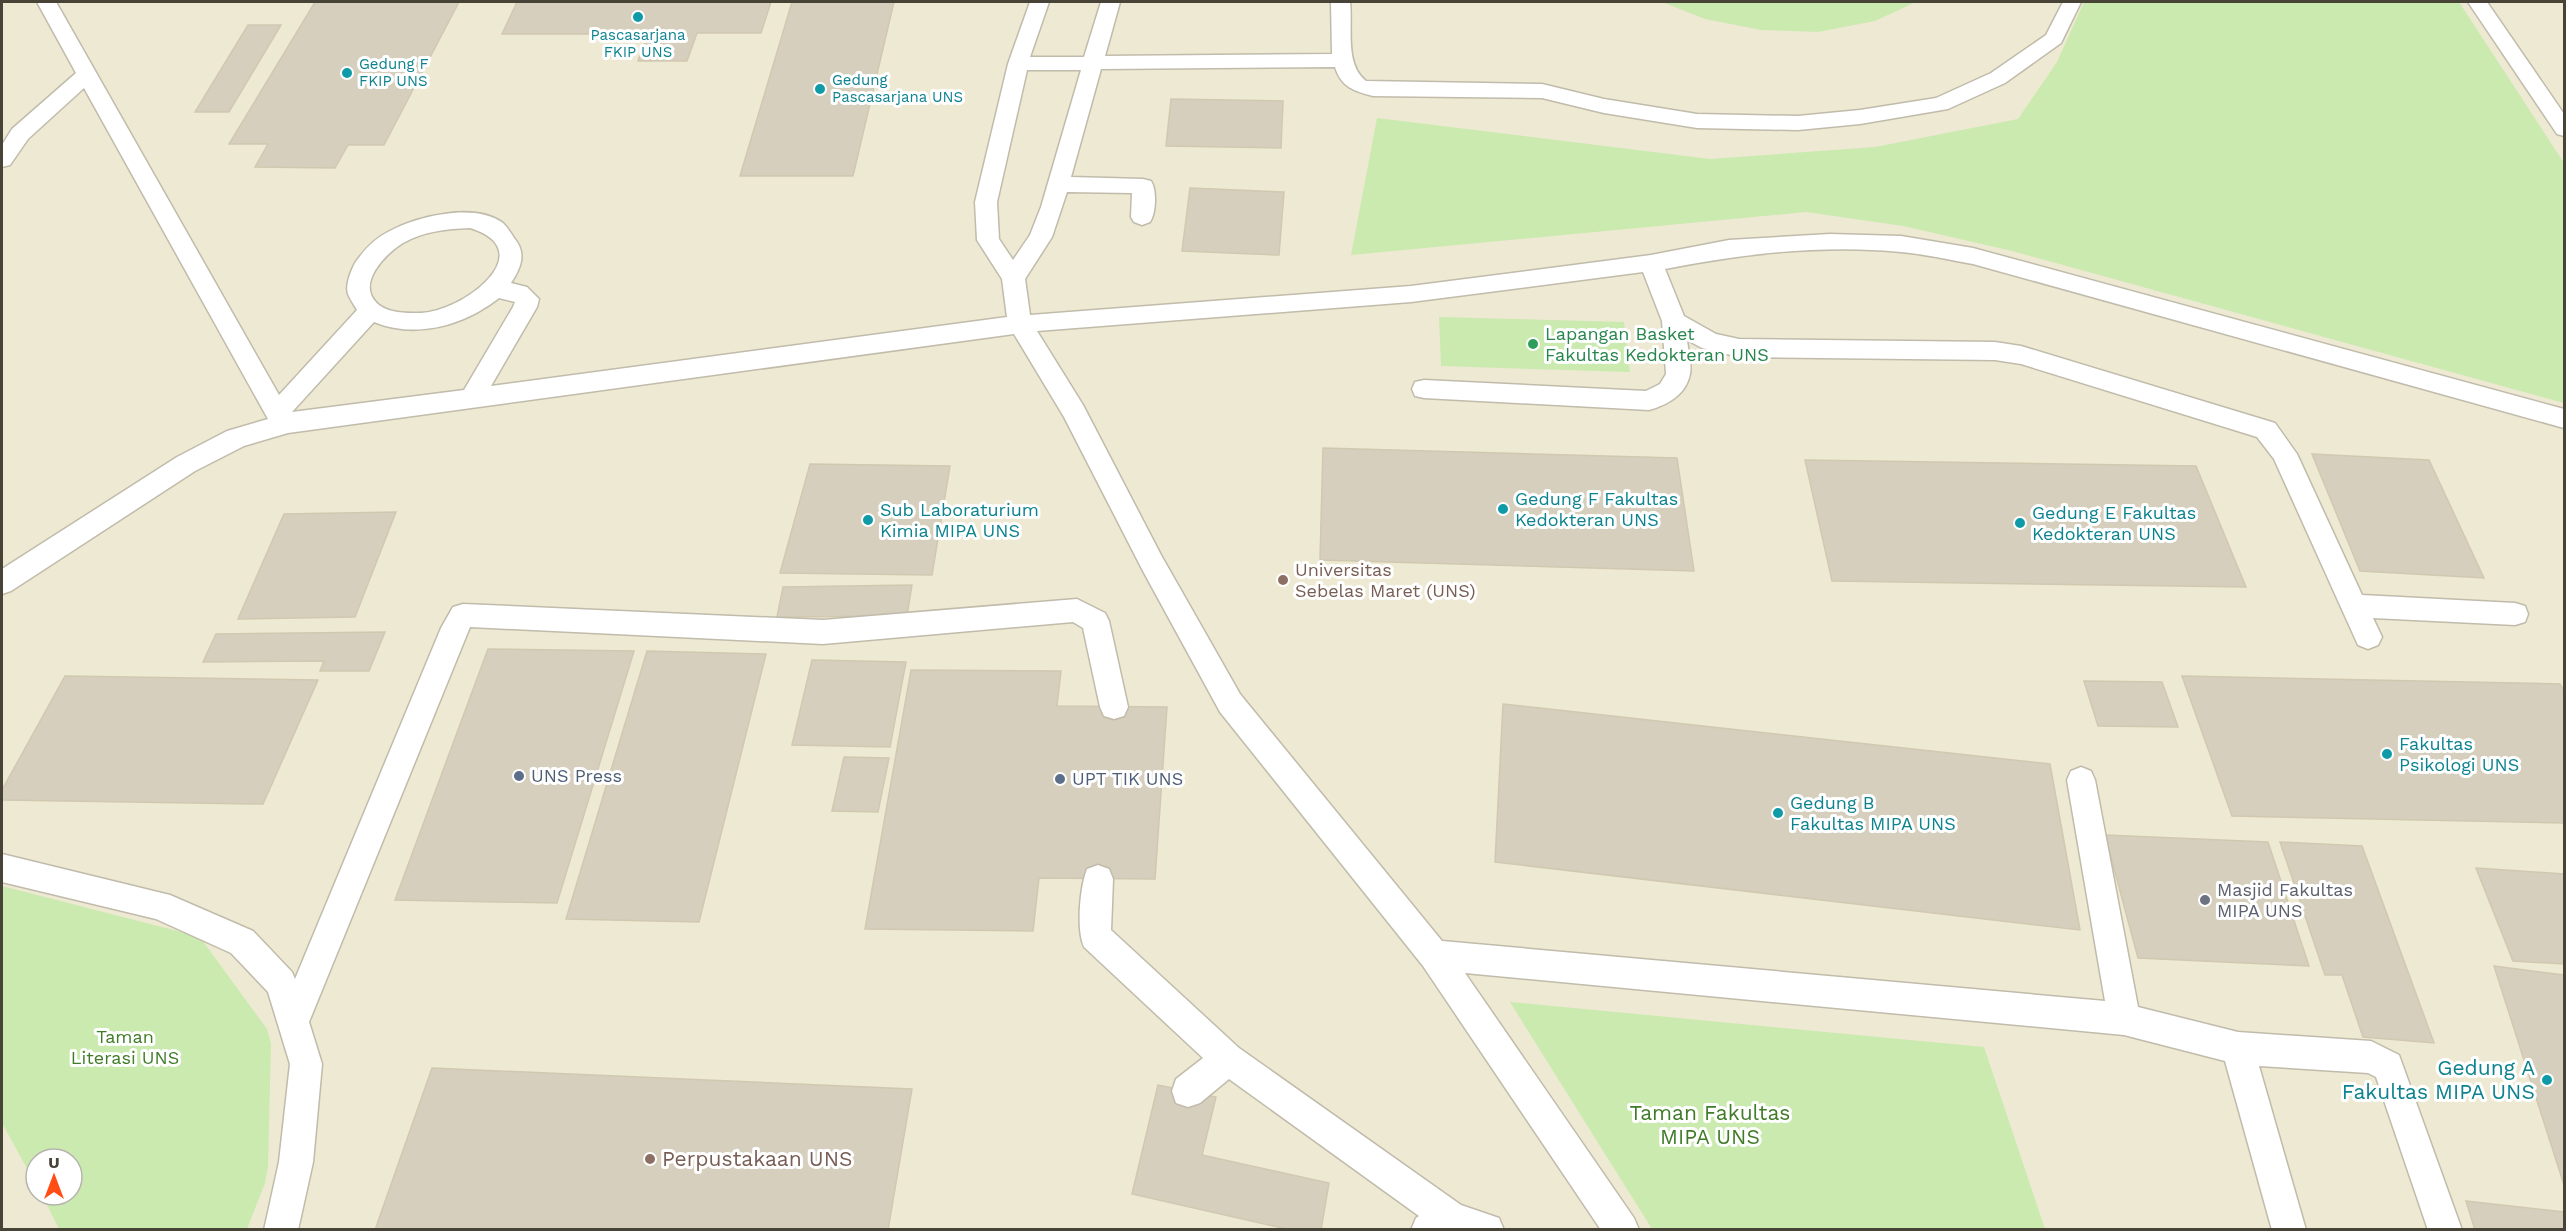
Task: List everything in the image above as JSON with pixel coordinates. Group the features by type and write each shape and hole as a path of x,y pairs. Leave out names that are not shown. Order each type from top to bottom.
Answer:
{"lane":[{"path":"46,2 283,418"},
{"path":"1039,2 1018,64 986,202 988,240 1013,278 1020,324 1074,412 1152,563 1230,703 1434,955 1622,1230"},
{"path":"1013,278 1041,237 1058,184 1090,63 1110,2"},
{"path":"1341,2 1342,60 1351,79 1359,85 1373,89 1542,92 1604,106 1697,121 1798,123 1860,117 1941,104 1998,78 2054,39 2072,2"},
{"path":"2477,2 2565,129"},
{"path":"1018,64 1342,60"},
{"path":"2,160 20,134 87,74"},
{"path":"1058,184 1143,186 1142,217"},
{"path":"471,220 496,229 510,245 510,267 496,289 468,310 432,322 397,322 370,311 359,293 362,270 380,249 407,231 440,221 471,220"},
{"path":"2,583 124,501 186,464 236,438 283,418 472,398 1020,324 1411,294 1507,284 1650,263 1729,248 1830,242 1901,244 1973,256 2565,418"},
{"path":"1424,389 1649,400 1669,391 1678,375 1674,321 1650,263"},
{"path":"472,398 525,307 527,298 519,293 496,289"},
{"path":"283,418 370,311"},
{"path":"1674,321 1710,342 1739,348 1995,351 2021,355 2266,430 2284,454 2368,637"},
{"path":"2353,606 2515,614"},
{"path":"294,1020 454,628 463,615 823,632 1077,610 1095,621 1113,707"},
{"path":"2081,780 2124,1019"},
{"path":"2,868 159,905 242,942 281,983 306,1064 296,1162 281,1230"},
{"path":"1098,879 1095,936 1228,1059 1440,1224 1487,1230"},
{"path":"1434,955 2124,1019 2238,1048 2371,1058 2388,1066 2445,1230"},
{"path":"2238,1048 2289,1230"},
{"path":"1188,1091 1228,1059"}],"shaded area":[{"name":"Universitas Sebelas Maret (UNS)","path":"2,2 2564,2 2564,1229 2,1230"}],"green space":[{"path":"1662,2 1916,2 1875,21 1818,32 1761,30 1705,19"},
{"path":"2084,2 2459,2 2564,163 2564,403 2012,251 1903,226 1806,212 1351,255 1377,118 1710,159 1875,147 2018,119 2057,62"},
{"name":"Lapangan Basket Fakultas Kedokteran UNS","path":"1439,317 1624,322 1630,372 1441,366"},
{"name":"Taman Literasi UNS","path":"2,886 193,935 202,940 267,1029 271,1044 268,1166 265,1183 247,1229 59,1229 48,1207 84,1207 84,1147 24,1147 24,1163 2,1123"},
{"name":"Taman Fakultas MIPA UNS","path":"1510,1002 1984,1047 2045,1229 1652,1229"}],"building":[{"name":"Gedung F FKIP UNS","path":"315,2 459,2 384,145 348,145 335,168 255,167 268,144 229,144"},
{"name":"Pascasarjana FKIP UNS","path":"517,2 771,2 761,33 697,33 687,61 638,61 648,34 502,34"},
{"name":"Gedung Pascasarjana UNS","path":"792,2 894,2 853,176 740,176"},
{"path":"248,25 281,25 229,112 195,112"},
{"path":"1171,99 1283,101 1281,148 1166,146"},
{"path":"1190,188 1284,192 1279,255 1182,251"},
{"name":"Gedung F Fakultas Kedokteran UNS","path":"1323,448 1677,458 1694,571 1320,560"},
{"path":"2312,454 2429,460 2484,578 2360,571"},
{"name":"Gedung E Fakultas Kedokteran UNS","path":"1805,460 2196,466 2246,587 1832,581"},
{"name":"Sub Laboraturium Kimia MIPA UNS","path":"810,464 950,466 932,575 780,573"},
{"path":"396,512 355,617 238,619 284,514"},
{"path":"912,585 907,616 777,617 783,587"},
{"path":"385,632 369,671 320,671 324,661 203,662 216,634"},
{"name":"UNS Press","path":"488,649 634,651 557,903 395,900"},
{"path":"647,651 766,654 699,922 566,919"},
{"path":"812,660 906,662 890,747 792,745"},
{"path":"911,670 1061,671 1057,706 1167,707 1155,879 1039,878 1033,931 865,929"},
{"path":"65,676 318,680 263,804 2,800 2,790"},
{"name":"Fakultas Psikologi UNS","path":"2182,676 2560,684 2564,691 2564,823 2232,816"},
{"path":"2084,681 2162,682 2178,727 2098,726"},
{"name":"Gedung B Fakultas MIPA UNS","path":"1503,704 2050,764 2080,930 1495,862"},
{"path":"844,757 889,758 878,812 832,811"},
{"name":"Masjid Fakultas MIPA UNS","path":"2105,835 2268,842 2309,966 2138,958"},
{"path":"2280,842 2362,846 2434,1043 2363,1037 2342,975 2325,975"},
{"path":"2476,868 2564,874 2564,964 2513,961"},
{"name":"Gedung A Fakultas MIPA UNS","path":"2494,966 2564,975 2564,1185"},
{"name":"Perpustakaan UNS","path":"432,1068 912,1089 888,1230 375,1230"},
{"path":"1158,1085 1216,1097 1202,1155 1329,1183 1321,1230 1291,1230 1132,1194"},
{"path":"2466,1201 2564,1212 2564,1230 2475,1230"}],"place":[{"name":"Pascasarjana FKIP UNS","path":"638,17"},
{"name":"Gedung F FKIP UNS","path":"347,73"},
{"name":"Gedung Pascasarjana UNS","path":"820,89"},
{"name":"Lapangan Basket Fakultas Kedokteran UNS","path":"1533,344"},
{"name":"Gedung F Fakultas Kedokteran UNS","path":"1503,509"},
{"name":"Sub Laboraturium Kimia MIPA UNS","path":"868,520"},
{"name":"Gedung E Fakultas Kedokteran UNS","path":"2020,523"},
{"name":"Universitas Sebelas Maret (UNS)","path":"1283,580"},
{"name":"Fakultas Psikologi UNS","path":"2387,754"},
{"name":"UNS Press","path":"519,776"},
{"name":"UPT TIK UNS","path":"1060,779"},
{"name":"Gedung B Fakultas MIPA UNS","path":"1778,813"},
{"name":"Masjid Fakultas MIPA UNS","path":"2205,900"},
{"name":"Gedung A Fakultas MIPA UNS","path":"2547,1080"},
{"name":"Perpustakaan UNS","path":"650,1159"}]}
